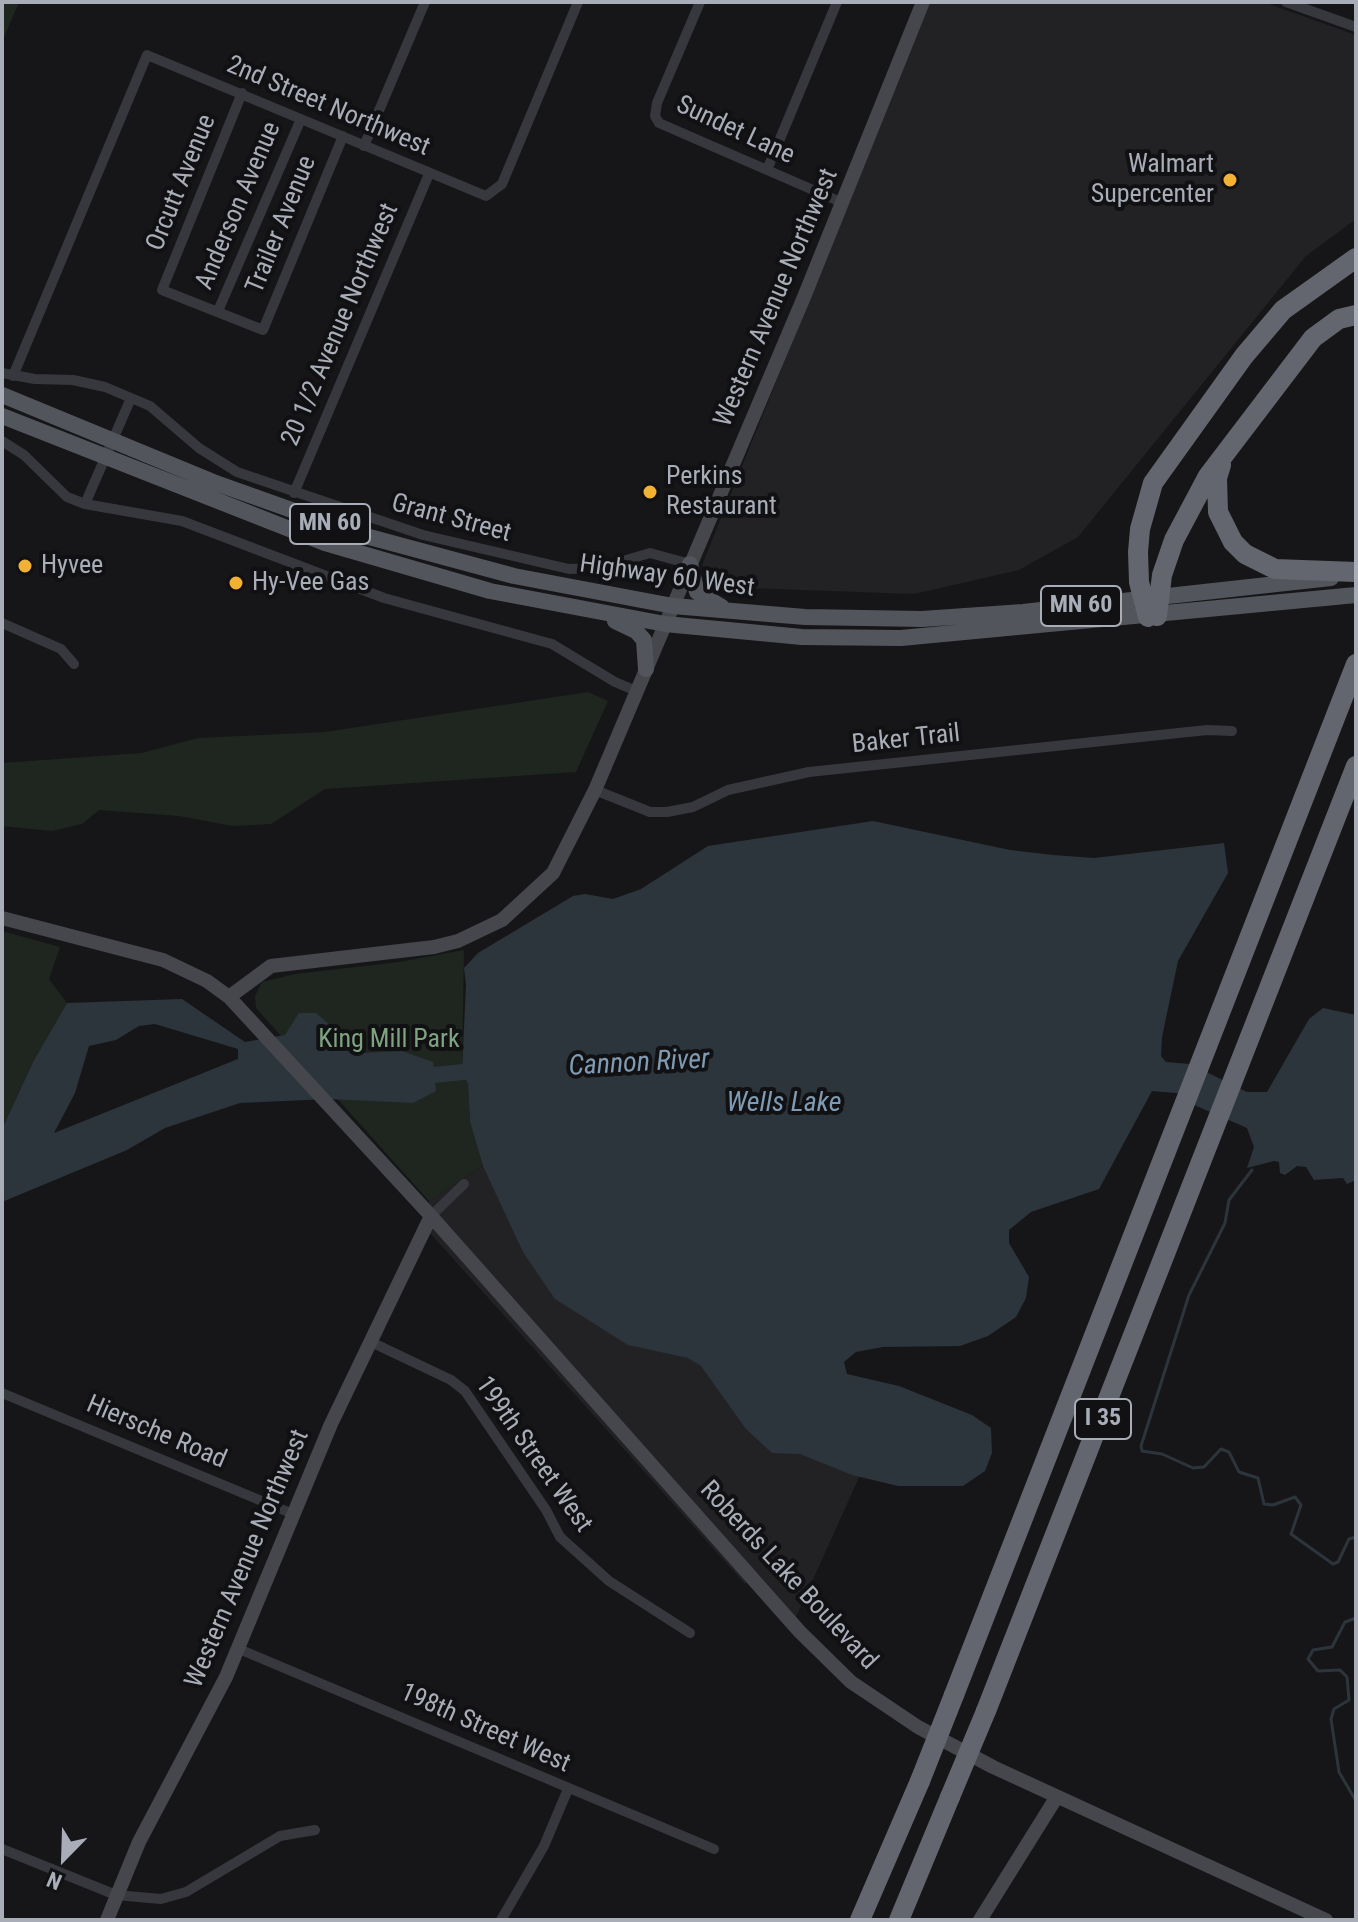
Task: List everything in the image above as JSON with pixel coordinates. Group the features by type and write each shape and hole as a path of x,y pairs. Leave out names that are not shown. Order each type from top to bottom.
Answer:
{"highway":[{"path":"1151,608 1138,567 1140,529 1153,483 1244,356 1283,310 1356,258"},
{"path":"1151,608 1189,507 1230,447 1313,338 1339,319 1356,315"},
{"path":"1230,447 1217,478 1218,512 1233,542 1245,554 1275,569 1356,574"},
{"name":"I 35","path":"860,1920 954,1695 1356,664"},
{"name":"I 35","path":"899,1920 986,1711 1356,766"}],"main road":[{"name":"Highway 60 West","path":"2,395 258,499 362,535 514,576 673,606 855,619 922,619 1356,595"},
{"name":"Highway 60 West","path":"2,416 338,547 490,591 665,624 747,633 876,638 1151,608 1356,574"},
{"path":"690,564 691,579 701,597 742,613"},
{"path":"583,610 636,631 646,647 646,669"}],"street":[{"path":"364,146 425,2"},
{"name":"2nd Street Northwest","path":"8,374 147,55 429,174 481,194 493,194 502,184 578,2"},
{"name":"Sundet Lane","path":"700,2 657,103 655,116 667,129 843,203"},
{"path":"767,170 837,2"},
{"name":"Western Avenue Northwest","path":"229,997 271,966 434,947 458,941 502,920 553,873 595,790 843,203 923,2"},
{"path":"1286,2 1356,27"},
{"name":"Orcutt Avenue","path":"218,311 162,290 242,93"},
{"name":"Anderson Avenue","path":"218,311 301,119"},
{"name":"Trailer Avenue","path":"218,311 263,330 343,136"},
{"name":"20 1/2 Avenue Northwest","path":"294,493 429,174"},
{"name":"Grant Street","path":"8,374 89,382 131,398 168,418 217,461 294,493 423,535 554,568 599,568 650,553 690,564"},
{"path":"85,504 131,398"},
{"path":"2,441 24,455 67,497 85,504 182,521 358,589 552,644 636,691"},
{"path":"2,623 61,649 74,664"},
{"name":"Baker Trail","path":"595,790 650,812 667,812 693,807 728,790 809,772 1178,732 1232,731"},
{"name":"Roberds Lake Boulevard","path":"2,918 163,960 207,981 229,997 263,1030 431,1216 835,1668 911,1722 1056,1798 1326,1920"},
{"path":"431,1216 464,1184"},
{"name":"Western Avenue Northwest","path":"107,1920 109,1892 239,1649 293,1514 431,1216"},
{"name":"199th Street West","path":"371,1342 440,1374 465,1391 530,1485 560,1537 609,1581 690,1633"},
{"name":"Hiersche Road","path":"2,1393 293,1514"},
{"name":"198th Street West","path":"239,1649 714,1849"},
{"path":"501,1920 544,1846 568,1789"},
{"path":"980,1920 1056,1798"},
{"path":"2,1849 109,1892 144,1900 174,1896 280,1836 315,1830"}],"shaded area":[{"path":"930,2 1263,2 1356,35 1356,219 1306,256 1078,537 1019,570 914,594 719,587 702,565"},
{"path":"483,1166 866,1462 796,1617 758,1574 745,1584 430,1233 429,1201"}],"green space":[{"path":"2,2 19,2 2,42"},
{"path":"588,692 608,701 576,772 325,789 271,824 233,826 179,816 99,810 82,824 52,831 2,826 2,763 142,753 198,738 325,732"},
{"path":"2,931 60,947 49,979 67,1003 33,1062 2,1129"},
{"name":"King Mill Park","path":"464,950 462,1071 468,1084 470,1122 483,1166 429,1201 256,1008 255,996 262,982 295,974 399,962"}],"water":[{"name":"Wells Lake","path":"873,821 1010,850 1094,858 1224,843 1228,873 1178,961 1162,1037 1161,1056 1166,1062 1190,1064 1247,1092 1267,1092 1309,1019 1323,1008 1356,1015 1356,1180 1347,1184 1343,1178 1314,1180 1306,1167 1297,1166 1285,1175 1280,1173 1279,1162 1274,1161 1247,1168 1254,1147 1247,1128 1185,1101 1187,1094 1152,1091 1099,1189 1031,1212 1009,1230 1009,1243 1029,1277 1026,1298 1016,1317 988,1336 960,1346 883,1347 856,1352 844,1362 847,1374 899,1386 972,1415 991,1428 992,1453 985,1471 963,1486 898,1486 852,1475 800,1454 772,1453 746,1429 701,1366 688,1358 628,1345 555,1299 523,1252 483,1166 470,1122 468,1084 462,1071 464,968 478,953 573,896 585,894 613,899 641,889 708,846"},
{"path":"182,999 245,1042 285,1035 299,1013 316,1013 363,1053 402,1051 433,1062 436,1091 413,1103 328,1099 240,1103 165,1128 127,1150 2,1202 2,1129 33,1062 67,1003","holes":["155,1024 238,1049 238,1059 54,1133 75,1093 89,1046 116,1040 139,1026"]}],"waterway":[{"name":"Cannon River","path":"411,1073 433,1075 484,1070"},
{"path":"1252,1170 1229,1200 1225,1223 1189,1295 1142,1451 1162,1454 1193,1468 1204,1467 1221,1449 1229,1452 1239,1472 1258,1478 1264,1504 1273,1505 1295,1497 1301,1505 1291,1534 1333,1564 1338,1562 1349,1539 1356,1537"},
{"path":"1356,1618 1345,1622 1332,1647 1313,1650 1308,1659 1318,1671 1340,1670 1347,1677 1349,1700 1334,1709 1331,1719 1339,1772 1356,1801"}],"place":[{"name":"Walmart Supercenter","path":"1230,180"},
{"name":"Perkins Restaurant","path":"650,492"},
{"name":"Hyvee","path":"25,566"},
{"name":"Hy-Vee Gas","path":"236,583"}]}
